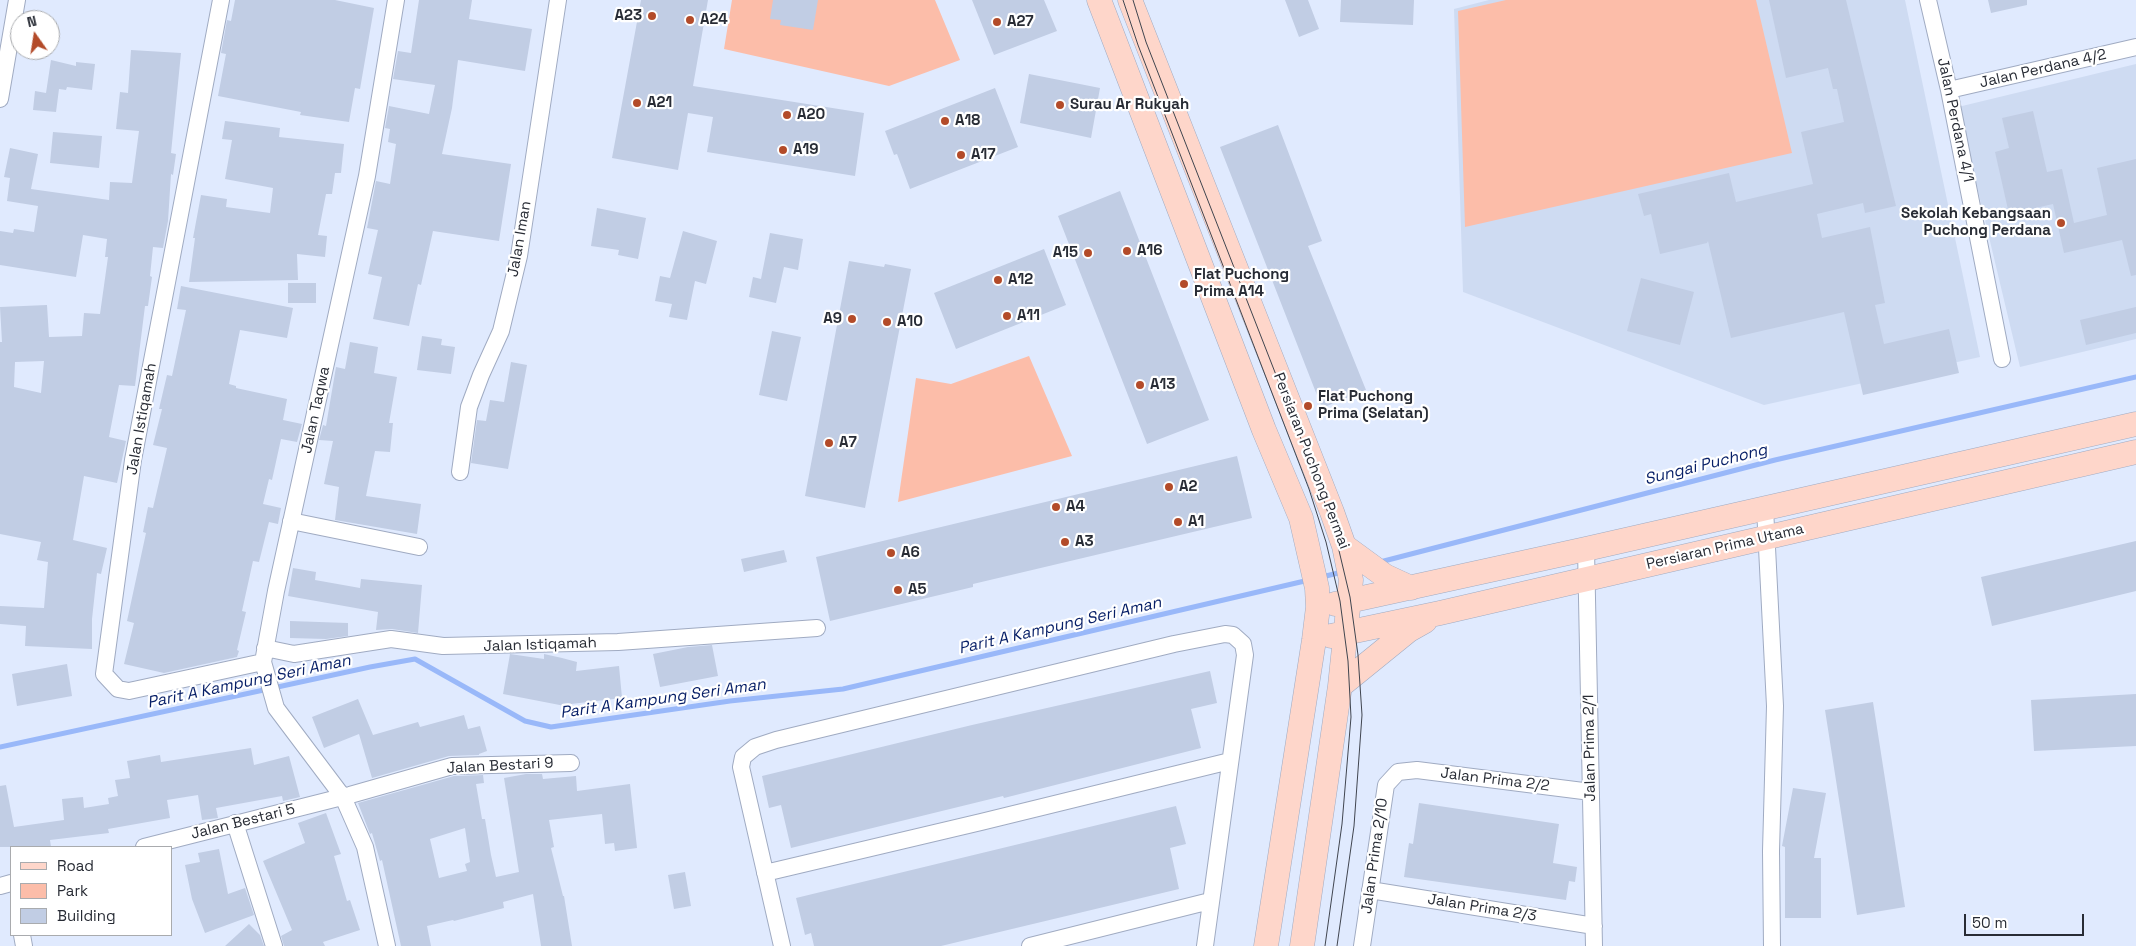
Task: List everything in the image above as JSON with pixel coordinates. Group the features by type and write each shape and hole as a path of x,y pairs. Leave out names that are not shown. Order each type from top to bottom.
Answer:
{"main road":[{"name":"Persiaran Puchong Permai","path":"1099,0 1264,430 1300,518 1318,598 1314,640 1266,946"},
{"name":"Persiaran Puchong Permai","path":"1130,0 1344,546 1350,590 1340,686 1302,946"},
{"name":"Persiaran Prima Utama","path":"1318,598 1350,590 1411,588 2136,424"},
{"name":"Persiaran Prima Utama","path":"1314,640 1440,613 2136,452"},
{"path":"1344,546 1385,576 1411,588"},
{"path":"1340,686 1409,630 1440,613"}],"street":[{"path":"0,98 17,0"},
{"name":"Jalan Istiqamah","path":"221,0 133,460 104,674 118,689 129,691 264,655 294,654 391,639 443,646 608,643 817,628"},
{"name":"Jalan Taqwa","path":"387,946 365,847 343,797 276,708 264,655 291,520 367,176 396,0"},
{"name":"Jalan Iman","path":"460,472 469,407 480,375 501,331 518,256 558,0"},
{"name":"Jalan Perdana 4/1","path":"1928,0 1949,90 2002,359"},
{"name":"Jalan Perdana 4/2","path":"1949,90 2136,47"},
{"path":"1765,508 1775,706 1771,851 1772,946"},
{"path":"291,520 419,547"},
{"name":"Jalan Prima 2/1","path":"1586,549 1594,946"},
{"path":"782,946 741,767 743,757 754,746 1174,644 1225,634 1233,635 1243,644 1246,655 1205,946"},
{"path":"765,872 981,822 1230,761"},
{"name":"Jalan Bestari 9","path":"343,797 452,766 571,763"},
{"name":"Jalan Prima 2/2","path":"1398,772 1418,770 1591,792"},
{"name":"Jalan Prima 2/10","path":"1362,946 1386,785 1398,772"},
{"name":"Jalan Bestari 5","path":"148,846 343,797"},
{"path":"235,823 274,946"},
{"name":"Jalan Prima 2/3","path":"1370,890 1594,926"},
{"path":"1030,946 1210,901"}],"shaded area":[{"path":"1489,0 1905,0 1980,357 1764,405 1463,292 1454,9"},
{"name":"Sekolah Kebangsaan Puchong Perdana","path":"2136,64 2136,339 2020,367 1958,107"}],"green space":[{"path":"732,0 935,0 960,60 889,86 724,49"},
{"path":"1506,0 1756,0 1792,153 1465,227 1458,11"},
{"path":"1029,356 1072,456 898,502 916,378 951,384"}],"building":[{"path":"235,0 335,0 374,8 360,89 355,88 349,122 300,115 301,112 218,96 226,54 221,53 227,20 231,21"},
{"path":"419,0 472,0 469,19 532,29 525,71 458,60 452,108 442,154 511,164 499,241 433,231 421,285 418,284 409,326 373,319 382,277 368,274 378,230 367,228 376,181 390,184 396,144 388,142 390,129 385,128 389,106 429,114 435,85 393,79 398,51 411,53"},
{"path":"641,0 708,0 693,86 864,113 855,176 707,152 713,117 688,113 678,170 612,158"},
{"path":"773,0 818,0 813,30 780,25 781,20 770,19"},
{"path":"972,0 1044,0 1057,31 994,55"},
{"path":"1285,0 1308,0 1319,29 1299,37"},
{"path":"1341,0 1414,0 1413,25 1340,22"},
{"path":"1769,0 1846,0 1896,206 1865,213 1863,203 1817,214 1822,238 1870,227 1885,303 1875,305 1884,344 1949,329 1959,373 1863,395 1844,312 1731,338 1708,241 1707,243 1660,254 1651,214 1644,216 1638,194 1729,173 1736,202 1813,184 1801,132 1844,122 1837,89 1833,89 1828,68 1786,78"},
{"path":"1988,0 2027,0 2027,5 1991,13"},
{"path":"131,50 181,53 171,153 176,154 173,175 171,174 168,221 163,248 153,247 150,276 152,277 148,306 145,306 135,386 119,385 109,437 126,441 117,483 84,476 73,540 107,548 101,574 97,573 92,619 92,649 25,646 26,626 0,624 0,606 44,608 48,562 37,560 41,542 0,534 0,342 2,342 0,307 47,305 49,337 82,336 84,313 100,314 108,257 105,257 107,239 83,235 76,277 0,265 0,231 13,233 14,229 34,232 38,206 7,201 10,178 4,177 10,148 38,154 31,189 109,200 110,182 132,183 139,131 116,129 120,92 128,93","holes":["44,361 41,393 14,387 15,362"]},
{"path":"51,60 76,66 76,62 95,64 92,90 67,87 66,90 59,89 56,112 33,110 35,91 46,93"},
{"name":"Surau Ar Rukyah","path":"1029,74 1100,88 1091,138 1020,123"},
{"path":"995,88 1018,147 910,189 897,154 894,155 885,131"},
{"path":"2033,111 2047,172 2062,169 2074,223 2107,215 2097,168 2136,159 2136,275 2131,276 2122,240 2064,253 2053,204 2009,214 1995,152 2009,148 2002,118"},
{"path":"225,121 280,128 279,137 344,144 341,173 335,173 332,194 326,194 318,235 327,236 325,257 297,254 298,280 189,282 195,238 193,238 201,195 227,199 226,207 270,213 273,188 225,179 232,140 222,139"},
{"path":"1278,125 1322,241 1308,246 1366,390 1322,408 1220,147"},
{"path":"53,132 102,136 99,168 50,163"},
{"path":"1120,191 1209,420 1147,444 1058,216"},
{"path":"597,208 646,218 638,259 618,255 619,250 591,246"},
{"path":"683,231 717,241 706,284 695,281 687,320 669,317 672,304 655,301 660,276 670,278"},
{"path":"770,233 803,239 798,270 784,267 776,303 749,297 753,277 761,279"},
{"path":"1044,249 1066,305 956,349 934,293"},
{"path":"849,261 884,267 885,264 911,269 865,508 805,496"},
{"path":"1641,278 1694,292 1680,345 1627,331"},
{"path":"288,283 316,283 316,303 288,303"},
{"path":"181,286 293,308 287,338 240,330 229,384 236,386 236,388 287,399 283,420 302,424 297,442 281,439 272,480 269,479 263,504 281,508 278,524 269,522 259,562 253,561 242,611 246,612 237,657 164,673 124,664 134,623 127,621 146,533 143,532 148,507 153,508 167,448 153,445 162,409 159,409 167,375 172,376 186,310 177,309"},
{"path":"2136,307 2136,333 2086,345 2080,320"},
{"path":"772,331 801,337 787,401 759,395"},
{"path":"422,336 442,339 441,345 455,347 451,374 417,370"},
{"path":"350,342 378,347 374,373 397,377 389,423 393,423 390,452 375,451 366,496 421,504 417,534 335,520 339,487 324,484 333,441 319,440 323,425 326,426 336,367 345,369"},
{"path":"511,362 527,365 508,469 471,463 477,420 486,421 490,400 504,402"},
{"path":"1237,456 1252,518 973,584 973,587 830,621 816,557"},
{"path":"2136,541 2136,591 1992,626 1981,577"},
{"path":"784,550 787,562 744,572 741,559"},
{"path":"293,568 316,572 315,580 360,588 361,579 422,585 418,633 392,629 376,630 378,612 288,596"},
{"path":"290,621 348,623 348,636 326,639 290,638"},
{"path":"712,645 718,676 660,687 653,654 688,647"},
{"path":"510,654 544,659 544,654 562,658 577,662 576,671 619,666 622,698 571,704 570,707 503,694"},
{"path":"67,664 72,696 17,706 12,674"},
{"path":"1210,671 1217,703 1191,709 1201,748 1004,798 1003,796 791,848 781,805 769,808 762,776 972,725"},
{"path":"2136,694 2136,746 2034,751 2031,700"},
{"path":"358,699 373,735 418,722 420,727 464,715 468,729 480,726 487,751 479,755 449,756 372,778 359,734 324,748 312,717"},
{"path":"1873,702 1905,907 1857,915 1825,710"},
{"path":"251,748 254,765 289,756 300,797 283,801 282,796 216,808 218,818 202,820 198,795 167,800 170,818 108,829 109,833 50,840 51,846 0,847 0,786 6,785 14,827 64,820 62,799 83,797 84,808 109,804 108,798 118,796 115,780 130,778 127,761 160,755 161,762"},
{"path":"526,774 542,774 543,779 576,776 577,791 630,784 637,848 615,851 614,843 605,844 602,814 549,820 554,847 551,848 564,896 572,946 541,946 533,894 503,902 504,908 427,926 431,946 401,946 382,860 380,861 372,833 370,834 358,803 454,776 483,775 484,783 476,784 496,877 519,872 504,778","holes":["465,828 470,862 465,864 467,871 439,878 430,839"]},
{"path":"1793,788 1826,793 1814,858 1821,858 1821,918 1785,918 1785,847 1782,846"},
{"path":"1419,803 1559,824 1553,863 1577,867 1575,882 1569,881 1566,900 1404,877 1409,843 1413,844"},
{"path":"1176,806 1186,844 1170,848 1179,889 941,946 814,946 811,933 805,935 796,898"},
{"path":"326,813 341,854 334,856 347,901 350,900 360,930 323,942 325,946 284,946 281,936 292,930 263,861 305,843 298,823"},
{"path":"219,849 228,894 245,888 254,915 205,933 192,899 185,865 200,862 198,853"},
{"path":"685,872 691,906 674,909 668,875"},
{"path":"249,924 260,935 264,946 225,946"}],"waterway":[{"name":"Sungai Puchong","path":"1380,562 1775,460 2136,377"},
{"name":"Sungai Puchong","path":"1322,577 1342,572"},
{"name":"Parit A Kampung Seri Aman","path":"0,747 370,667 415,659 525,721 551,727 730,701 843,689 1309,580"}],"tram line":[{"path":"1123,0 1138,45 1309,489 1326,542 1340,601 1348,661 1351,717 1342,824 1325,946"},
{"path":"1133,0 1146,42 1319,485 1336,538 1350,597 1358,655 1362,715 1354,826 1337,946"}],"place":[{"name":"A23","path":"652,16"},
{"name":"A24","path":"690,20"},
{"name":"A27","path":"997,22"},
{"name":"A21","path":"637,103"},
{"name":"Surau Ar Rukyah","path":"1060,105"},
{"name":"A20","path":"787,115"},
{"name":"A18","path":"945,121"},
{"name":"A19","path":"783,150"},
{"name":"A17","path":"961,155"},
{"name":"Sekolah Kebangsaan Puchong Perdana","path":"2061,223"},
{"name":"A16","path":"1127,251"},
{"name":"A15","path":"1088,253"},
{"name":"A12","path":"998,280"},
{"name":"Flat Puchong Prima A14","path":"1184,284"},
{"name":"A11","path":"1007,316"},
{"name":"A9","path":"852,319"},
{"name":"A10","path":"887,322"},
{"name":"A13","path":"1140,385"},
{"name":"Flat Puchong Prima (Selatan)","path":"1308,406"},
{"name":"A7","path":"829,443"},
{"name":"A2","path":"1169,487"},
{"name":"A4","path":"1056,507"},
{"name":"A1","path":"1178,522"},
{"name":"A3","path":"1065,542"},
{"name":"A6","path":"891,553"},
{"name":"A5","path":"898,590"}]}
